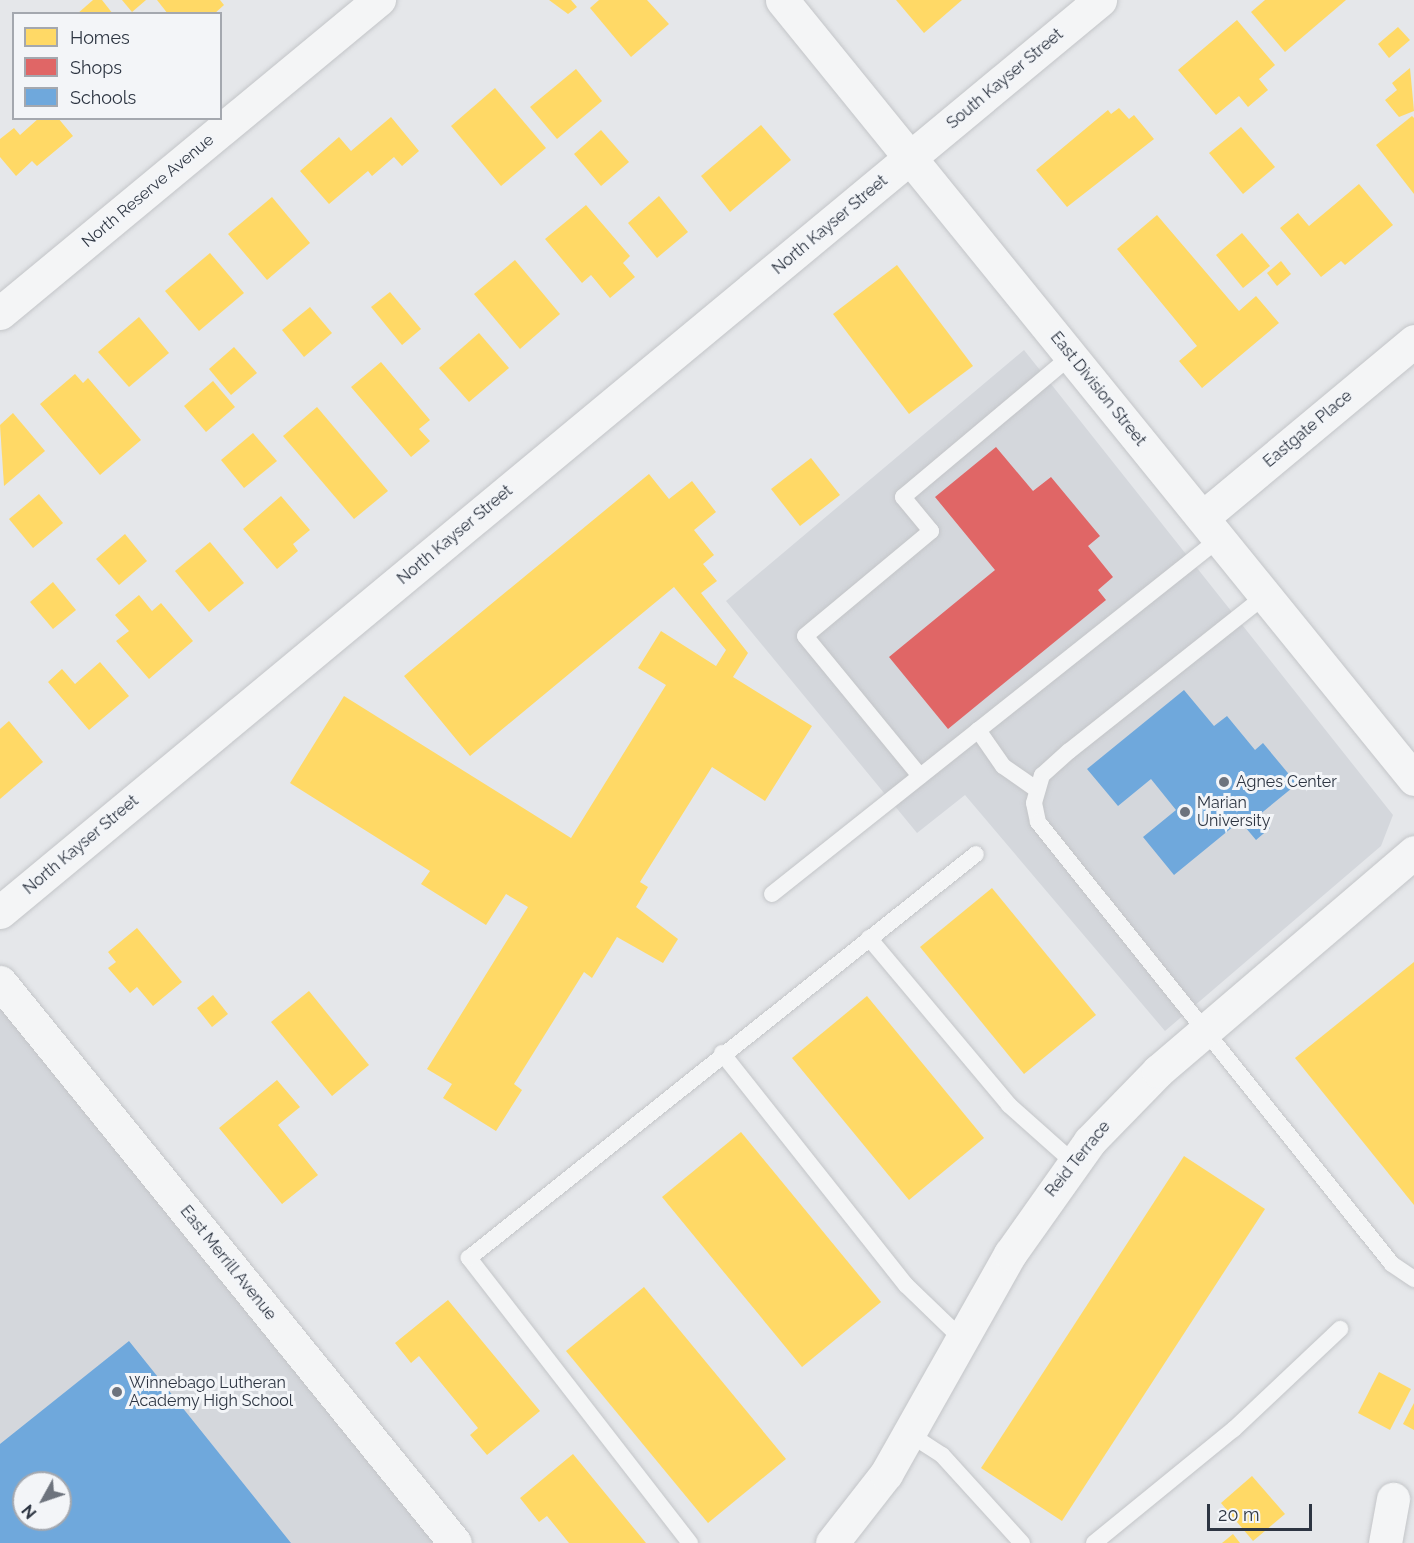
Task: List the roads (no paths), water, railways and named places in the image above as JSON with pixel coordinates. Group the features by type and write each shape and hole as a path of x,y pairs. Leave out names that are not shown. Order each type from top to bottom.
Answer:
{"street":[{"name":"North Reserve Avenue","path":"0,313 379,0"},
{"name":"East Division Street","path":"782,0 1212,527 1414,779"},
{"name":"South Kayser Street","path":"910,158 1100,0"},
{"name":"North Kayser Street","path":"0,912 910,158"},
{"name":"Eastgate Place","path":"1212,527 1414,341"},
{"name":"Reid Terrace","path":"832,1543 911,1435 1024,1230 1073,1162 1138,1090 1207,1028 1414,852"},
{"name":"East Merrill Avenue","path":"0,982 456,1543"},
{"path":"1385,1543 1393,1499"}],"lane":[{"path":"920,776 805,636 931,531 903,497 1071,356"},
{"path":"772,894 978,730 1212,527"},
{"path":"1266,595 1042,775 1036,789 1038,822 1207,1028 1392,1264 1414,1279"},
{"path":"978,730 1003,766 1036,789"},
{"path":"690,1543 469,1258 722,1053 976,854"},
{"path":"868,938 1009,1106 1073,1162"},
{"path":"722,1053 906,1285 963,1340"},
{"path":"1094,1543 1234,1429 1340,1329"},
{"path":"911,1435 942,1455 1023,1543"}],"place":[{"name":"Agnes Center","path":"1224,782"},
{"name":"Marian University","path":"1185,812"},
{"name":"Winnebago Lutheran Academy High School","path":"117,1392"}]}
